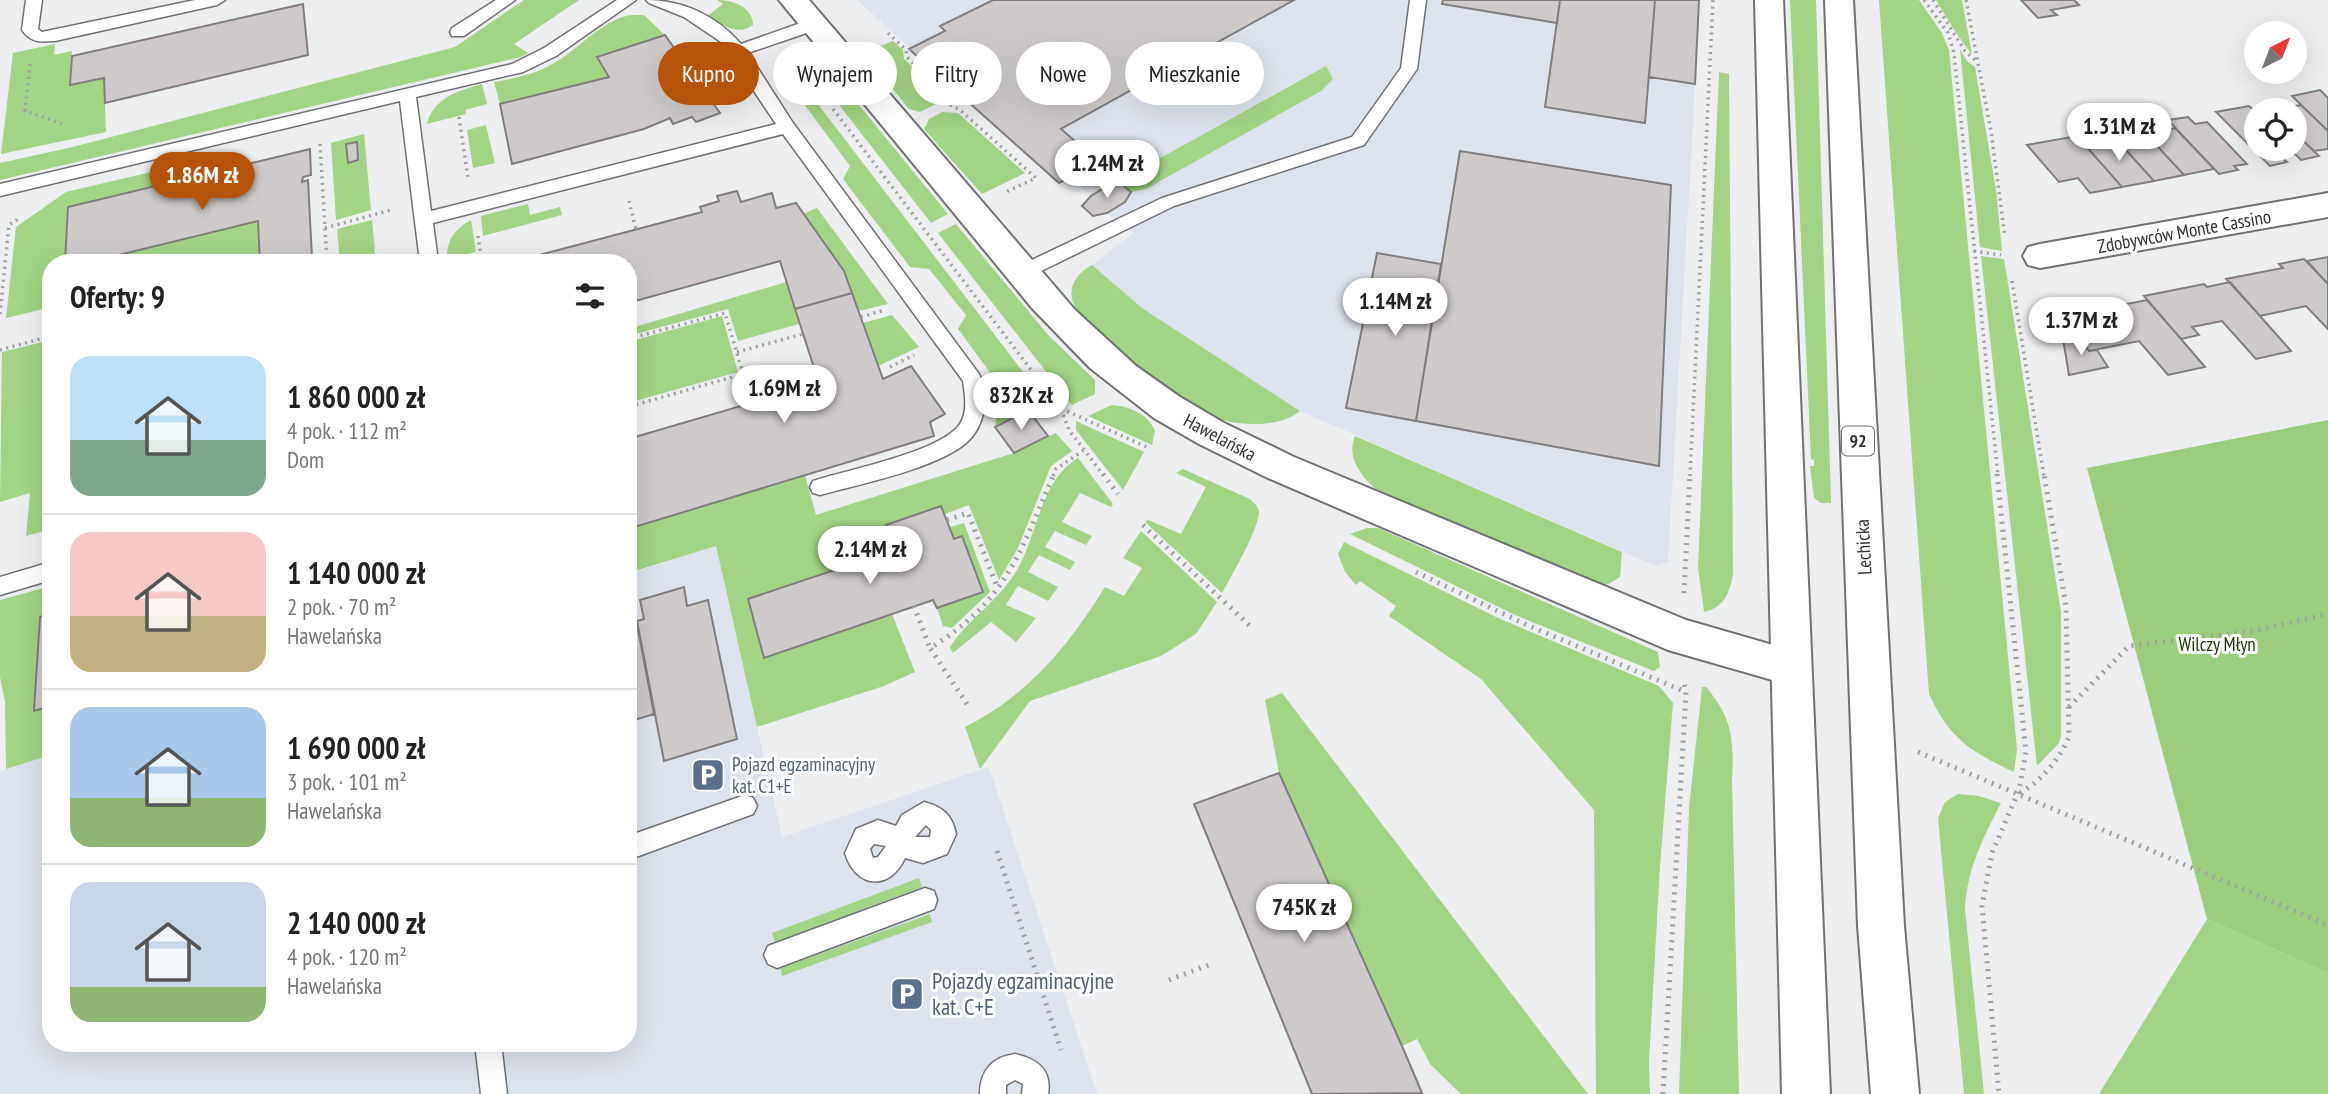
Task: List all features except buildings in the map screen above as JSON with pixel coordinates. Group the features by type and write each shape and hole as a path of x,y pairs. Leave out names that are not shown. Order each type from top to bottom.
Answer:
{"main road":[{"path":"1769,0 1790,667 1807,1094"},
{"name":"Lechicka","path":"1839,0 1881,926 1895,1094"},
{"name":"Hawelańska","path":"804,12 1048,305 1098,355 1145,393 1202,428 1275,465 1682,637 1790,667"},
{"name":"Zdobywców Monte Cassino","path":"2040,257 2328,205"}],"lane":[{"path":"34,0 30,30 38,37 55,36 217,0"},
{"path":"458,32 507,0"},
{"path":"0,190 517,68 550,52 628,0"},
{"path":"654,0 690,13 730,42"},
{"path":"1021,273 1168,202 1358,141 1409,69 1418,0"},
{"path":"753,42 804,12"},
{"path":"759,84 787,127 972,379 977,402 966,432 939,450 820,487"},
{"path":"407,94 428,254"},
{"path":"422,211 787,127"},
{"path":"0,586 42,574"},
{"path":"637,845 745,806"},
{"path":"778,955 925,900"},
{"path":"489,1052 494,1094"},
{"path":"993,1094 992,1088 997,1076 1005,1068 1016,1064 1029,1069 1037,1080 1035,1094"}],"path":[{"path":"1684,604 1713,0"},
{"path":"1924,0 1948,33 1954,53 2026,752 2025,778 1994,847 1985,878 1982,906 1999,1094"},
{"path":"1933,0 1965,51 1979,64"},
{"path":"1966,0 2000,191 2006,243"},
{"path":"888,33 906,50 907,57 925,76 940,100 960,110 1036,178 1002,194"},
{"path":"38,37 31,48 25,111 63,124"},
{"path":"831,106 1060,408 1069,430 1118,494"},
{"path":"320,140 327,254"},
{"path":"616,204 642,198"},
{"path":"629,201 636,230"},
{"path":"325,228 422,211"},
{"path":"0,314 9,225 27,212"},
{"path":"477,229 481,254"},
{"path":"479,240 491,236"},
{"path":"2011,278 2066,606 2069,708 2069,737 2064,749 2036,784 2019,794"},
{"path":"637,337 725,313 743,374 637,404"},
{"path":"737,352 803,334"},
{"path":"0,349 42,338"},
{"path":"890,367 915,355"},
{"path":"1060,408 1149,448"},
{"path":"930,648 953,634 991,600 1023,548 1056,469 1084,450"},
{"path":"947,520 968,513 998,590"},
{"path":"1143,525 1252,628"},
{"path":"1406,567 1500,613 1686,692"},
{"path":"914,606 930,648 967,704"},
{"path":"2069,708 2129,646 2253,631 2328,614"},
{"path":"1663,1094 1686,692 1680,665"},
{"path":"1872,742 1927,754 2328,925"},
{"path":"997,851 1062,1052"},
{"path":"1169,980 1212,964"}],"shaded area":[{"path":"857,0 1700,0 1668,562 1656,566 1300,411 1142,308 1092,265 1134,233 1107,213 1071,176 1059,183 973,105 1002,105 1002,42 911,42 911,49"},
{"path":"716,546 782,837 989,767 1097,1094 0,1094 0,771 42,758 42,1052 637,1052 637,571"}],"green space":[{"path":"524,0 579,0 514,44 528,53 521,57 0,180 0,163 73,147 455,47"},
{"path":"717,0 729,1 746,9 753,25 735,30 707,16 723,4"},
{"path":"1790,0 1816,0 1831,503 1821,503 1814,498 1810,466 1814,466 1814,460 1811,459"},
{"path":"1879,0 1919,0 1942,33 1949,50 2017,749 2014,772 1985,758 1953,733 1929,694"},
{"path":"1936,0 1962,0 1972,54 1959,37"},
{"path":"630,15 644,15 665,35 597,57 609,77 500,104 494,82 541,70 565,56 609,23"},
{"path":"55,44 54,55 72,51 70,85 104,78 106,132 1,154 13,53"},
{"path":"897,45 903,50 904,59 911,66 911,105 934,105 920,112 909,109 897,94"},
{"path":"1960,49 1967,61 1975,67 1996,190 2002,251 1980,247"},
{"path":"1326,66 1333,79 1321,91 1146,189 1131,192 1120,183 1121,180 1256,105 1264,105 1264,100"},
{"path":"1719,72 1729,74 1733,574 1725,598 1717,607 1704,612 1698,568"},
{"path":"482,84 487,104 465,110 466,114 427,124 435,108 448,96"},
{"path":"805,105 819,105 1050,407 1028,410 995,427 1000,386 958,329 966,315 929,269 910,267 843,179 850,166"},
{"path":"839,105 859,105 948,214 931,223"},
{"path":"942,112 958,113 1025,173 982,194 924,129 929,119"},
{"path":"486,125 495,163 473,168 467,130"},
{"path":"364,134 371,210 336,220 331,143"},
{"path":"232,153 235,167 69,207 66,254 42,254 42,309 6,318 16,227 66,192"},
{"path":"528,204 530,215 560,207 562,215 483,236 481,216"},
{"path":"817,208 888,304 859,311 844,271 803,214"},
{"path":"372,220 375,254 339,254 337,229"},
{"path":"471,220 476,252 447,254 448,246 460,228"},
{"path":"258,221 260,254 123,254"},
{"path":"956,224 1049,336 1095,380 1095,394 1072,405 938,233"},
{"path":"1981,256 2004,259 2061,612 2061,736 2059,743 2037,766"},
{"path":"1092,265 1142,308 1300,411 1273,422 1231,422 1207,413 1163,385 1114,348 1079,312 1072,299 1072,288 1079,275"},
{"path":"786,282 799,324 738,341 728,309 637,334 637,326"},
{"path":"892,315 919,347 878,366 863,323"},
{"path":"722,316 738,372 637,400 637,340"},
{"path":"42,342 42,532 26,536 30,493 0,502 2,352"},
{"path":"1112,405 1132,409 1147,419 1155,430 1152,445 1088,416"},
{"name":"Wilczy Młyn","path":"2328,420 2328,973 2207,919 2087,468"},
{"path":"1076,421 1144,452 1123,490 1076,430"},
{"path":"1056,433 1072,451 1051,466 1018,548 999,580 969,505 945,514 941,506 886,524 894,550 749,599 765,658 892,614 915,672 884,686 757,727 716,546 637,570 637,526 805,475 816,515 1014,453"},
{"path":"1355,436 1622,552 1620,577 1605,586 1597,585 1376,489 1360,472 1354,459 1352,451"},
{"path":"1078,458 1113,504 1111,507 1080,493 1062,522 1092,536 1086,545 1055,531 1045,547 1075,562 1070,570 1039,555 1028,572 1058,587 1048,601 1018,586 1006,605 1036,618 1016,642 991,622 953,653 950,647 957,637 1001,592 1017,570 1055,480"},
{"path":"1183,469 1250,499 1258,508 1254,531 1222,593 1145,522 1148,520 1181,534 1206,487 1176,473"},
{"path":"964,523 990,592 952,628 943,626 937,608 983,591 962,537 954,539 950,527"},
{"path":"1367,528 1378,528 1658,652 1660,667 1654,671 1515,615 1350,534"},
{"path":"1141,531 1217,602 1196,634 1161,656 1030,701 980,769 965,727 1008,700 1045,667 1077,629 1105,587 1124,596 1142,568 1123,558"},
{"path":"1344,542 1498,618 1659,686 1673,703 1660,866 1649,1062 1650,1094 1596,1094 1594,810 1481,679 1389,616 1396,606 1360,581 1356,585 1345,572 1338,554"},
{"path":"42,588 34,711 42,709 42,758 6,769 5,702 0,677 0,600"},
{"path":"1702,687 1706,687 1722,709 1732,741 1739,1094 1679,1094 1689,808"},
{"path":"1282,693 1588,1094 1461,1094 1430,1064 1417,1039 1402,1046 1279,773 1265,700"},
{"path":"1958,794 1979,796 2001,803 1982,841 1973,867 1965,909 1984,1094 1964,1094 1938,818 1945,802"},
{"path":"919,878 922,887 775,942 772,933"},
{"path":"930,914 932,922 782,976 781,968"},
{"path":"2207,919 2328,973 2328,1094 2099,1094"}],"place":[{"name":"Pojazd egzaminacyjny kat. C1+E","path":"708,775"},
{"name":"Pojazdy egzaminacyjne kat. C+E","path":"907,994"}]}
